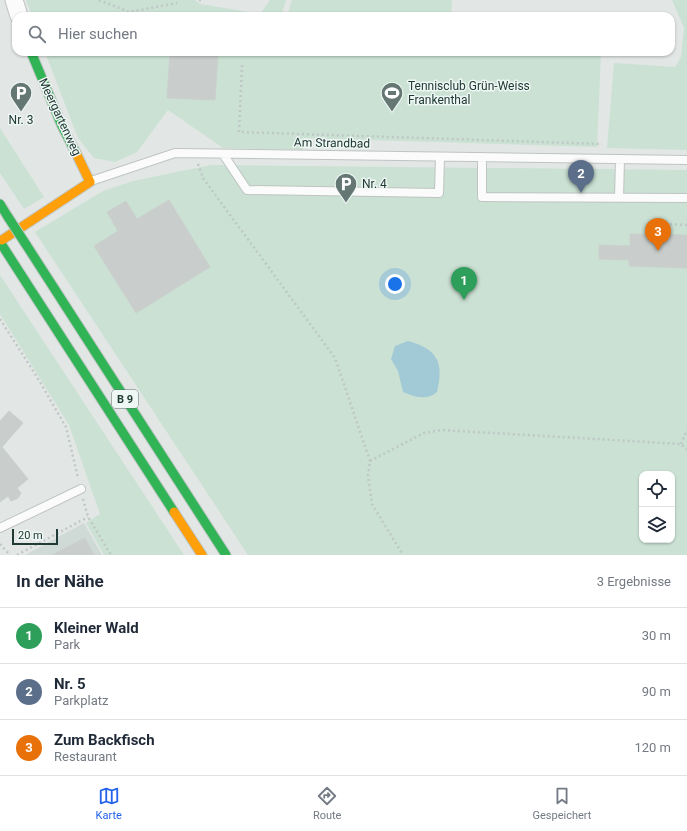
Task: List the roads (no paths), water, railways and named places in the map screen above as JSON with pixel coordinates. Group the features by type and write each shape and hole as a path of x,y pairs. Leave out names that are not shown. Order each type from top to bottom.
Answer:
{"main road":[{"name":"Meergartenweg","path":"33,56 62,126 90,182"},
{"name":"Am Strandbad","path":"0,242 90,182"},
{"name":"B 9","path":"0,204 226,555"},
{"name":"B 9","path":"0,242 202,555"}],"street":[{"path":"14,0 18,12"}],"lane":[{"name":"Am Strandbad","path":"90,182 175,153 687,160"},
{"path":"223,154 247,190 439,193 440,157"},
{"path":"482,158 482,197 687,198"},
{"path":"619,197 620,159"},
{"path":"0,528 81,489"}],"water":[{"path":"408,341 426,348 432,353 439,365 440,373 437,392 433,395 420,397 403,392 398,371 391,359 395,346"}],"place":[{"name":"Nr. 3","path":"21,112"},
{"name":"Tennisclub Grün-Weiss Frankenthal","path":"392,112"},
{"name":"Nr. 5","path":"581,193"},
{"name":"Nr. 4","path":"346,204"},
{"name":"Zum Backfisch","path":"658,251"},
{"name":"Kleiner Wald","path":"464,300"}]}
